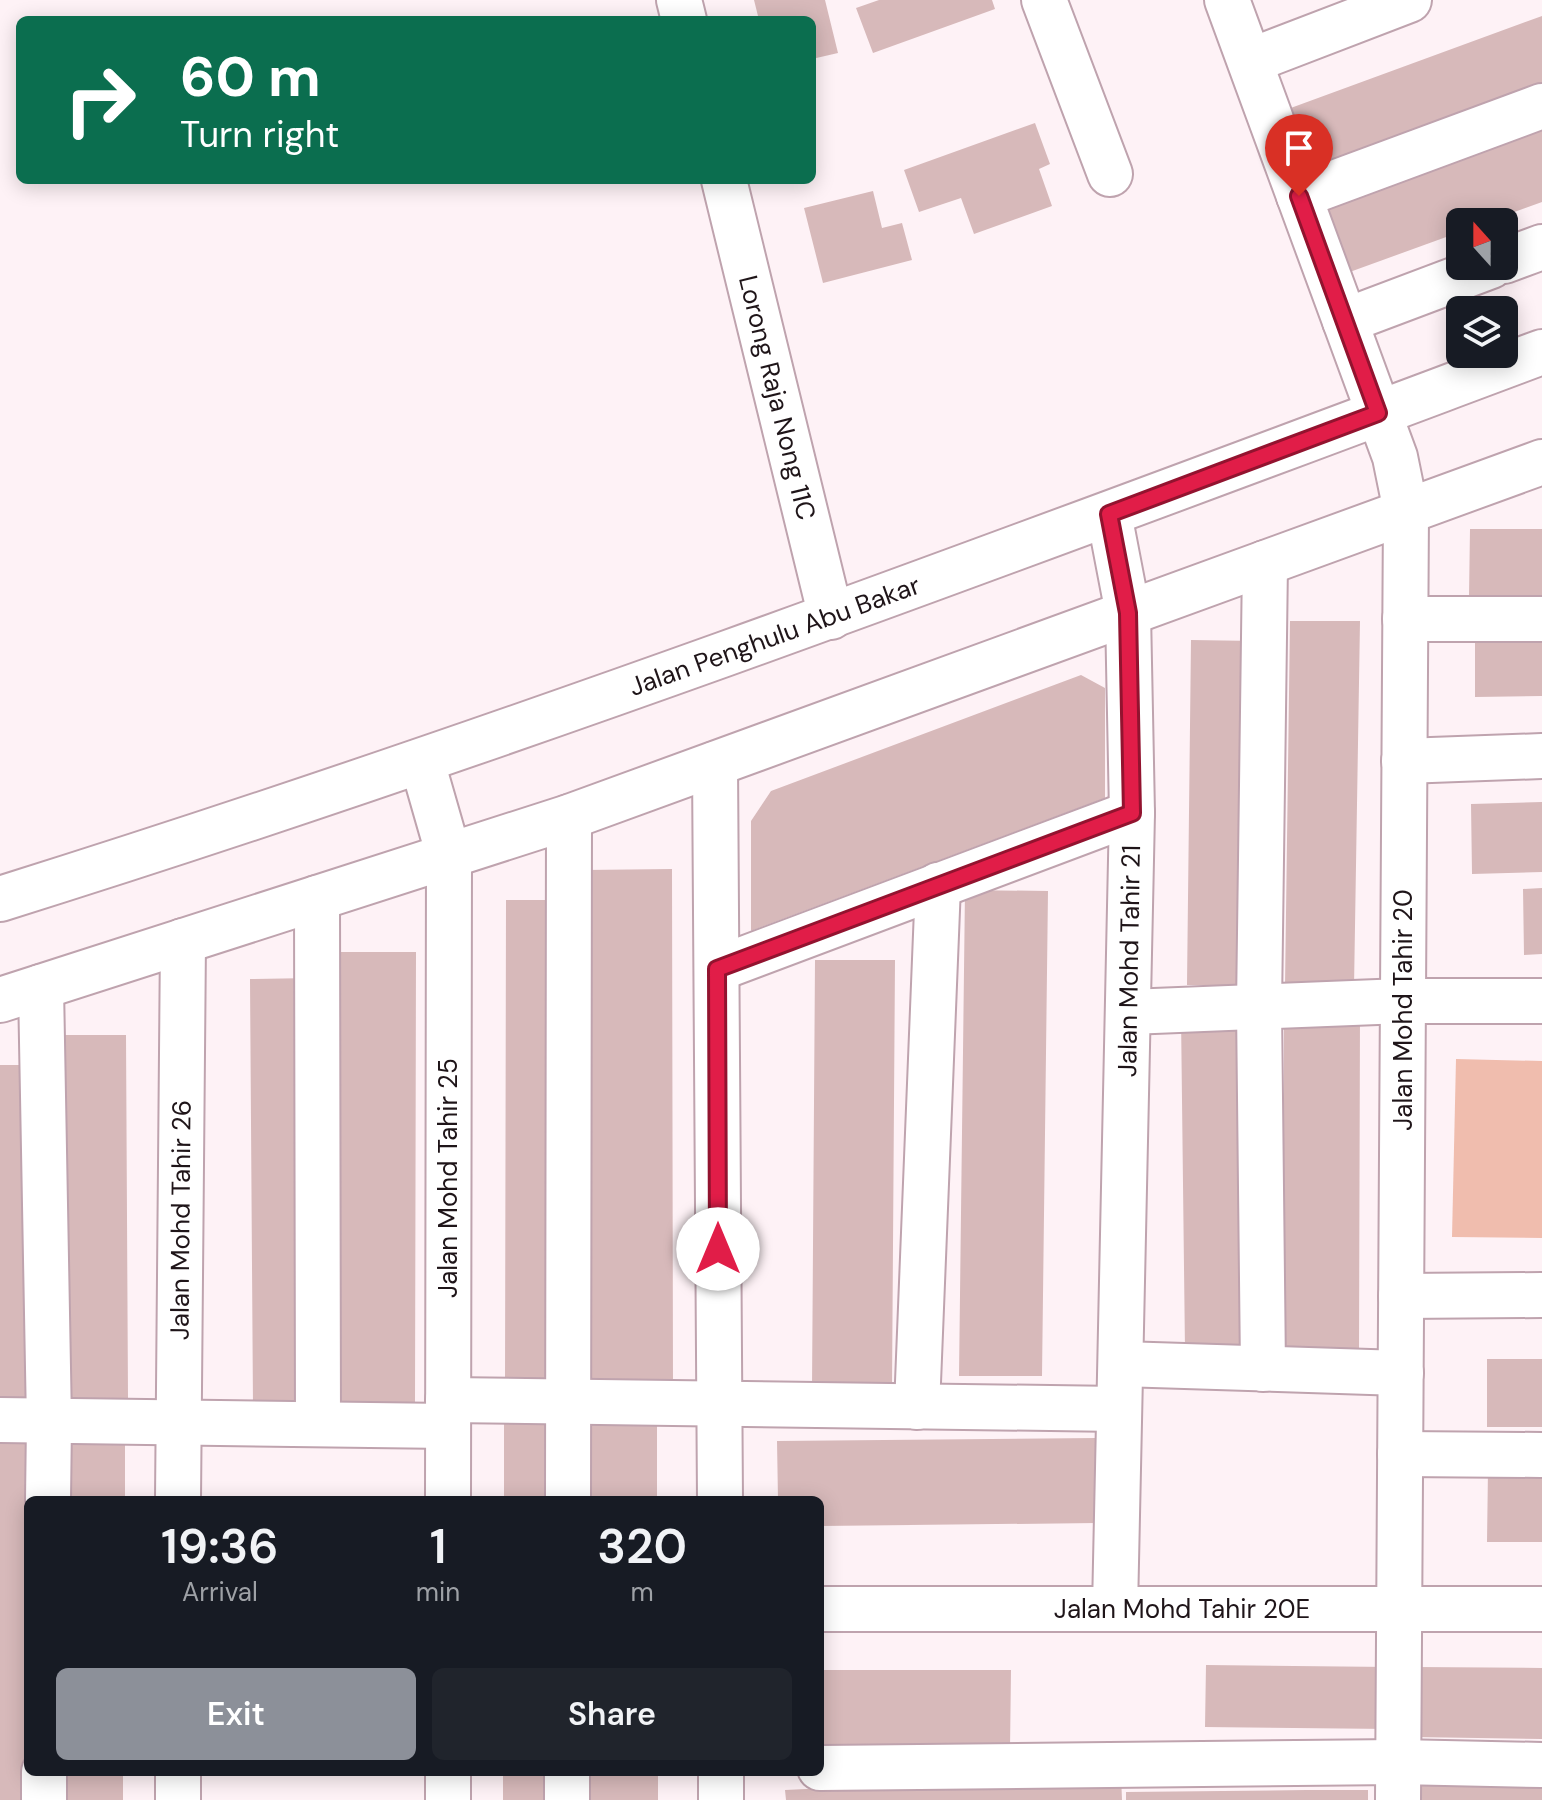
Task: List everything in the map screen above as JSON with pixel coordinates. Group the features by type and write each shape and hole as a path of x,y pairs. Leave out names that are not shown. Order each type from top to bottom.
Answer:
{"street":[{"path":"1044,0 1110,174"},
{"name":"Jalan Mohd Tahir 20","path":"1227,0 1395,457 1406,511 1398,1781"},
{"path":"1250,61 1409,0"},
{"path":"1299,196 1542,106"},
{"name":"Lorong Raja Nong 11C","path":"725,184 831,617"},
{"path":"1518,256 1542,247"},
{"path":"1345,321 1454,280"},
{"name":"Jalan Penghulu Abu Bakar","path":"0,899 422,762 831,617 1542,352"},
{"path":"0,1000 569,817 1542,462"},
{"name":"Jalan Mohd Tahir 21","path":"1109,514 1128,613 1132,813 1115,1609"},
{"path":"1263,1369 1259,1007 1265,563"},
{"path":"1405,619 1542,619"},
{"path":"1404,761 1542,756"},
{"name":"Jalan Mohd Tahir 25","path":"422,762 449,856 448,1496"},
{"path":"715,764 720,1496"},
{"path":"717,969 1132,813"},
{"path":"568,1496 569,817"},
{"path":"917,1407 938,885"},
{"path":"317,898 318,1424"},
{"name":"Jalan Mohd Tahir 26","path":"178,1496 183,941"},
{"path":"41,987 48,1496"},
{"path":"1129,1012 1403,1001 1542,1001"},
{"path":"1401,1296 1542,1295"},
{"path":"1121,1364 1401,1373"},
{"path":"0,1420 318,1424 568,1402 1119,1409"},
{"path":"1400,1454 1542,1455"},
{"name":"Jalan Mohd Tahir 20E","path":"824,1609 1542,1609"},
{"path":"824,1768 1398,1781 1542,1765"},
{"path":"44,1776 44,1800"},
{"path":"178,1776 178,1800"},
{"path":"448,1776 448,1800"},
{"path":"567,1776 567,1800"},
{"path":"721,1776 721,1800"}],"shaded area":[{"path":"1456,1059 1542,1061 1542,1238 1452,1237"}],"building":[{"path":"754,0 825,0 838,53 816,58 816,16 758,16"},
{"path":"879,0 992,0 995,9 873,53 856,8"},
{"path":"1542,16 1542,95 1312,178 1288,109"},
{"path":"1542,114 1542,202 1518,211 1518,208 1446,208 1446,237 1347,273 1319,195"},
{"path":"1035,123 1050,164 1039,169 1052,206 974,234 961,198 919,212 904,170"},
{"path":"873,191 882,228 902,223 912,260 823,283 804,208"},
{"path":"1470,529 1542,529 1542,597 1469,597"},
{"path":"1290,621 1360,621 1354,988 1285,987"},
{"path":"1475,632 1542,632 1542,696 1475,697"},
{"path":"1191,640 1256,641 1252,986 1187,985"},
{"path":"1081,675 1105,688 1105,798 751,931 751,821 771,791"},
{"path":"1542,802 1542,872 1472,874 1471,804"},
{"path":"672,869 673,1386 585,1386 585,870"},
{"path":"1542,888 1542,954 1524,955 1523,889"},
{"path":"965,890 1048,891 1042,1376 959,1376"},
{"path":"506,900 566,900 566,1386 505,1387"},
{"path":"326,952 416,952 415,1408 325,1408"},
{"path":"815,960 895,960 892,1389 812,1389"},
{"path":"311,978 313,1407 253,1408 250,979"},
{"path":"1284,1014 1360,1014 1359,1354 1284,1354"},
{"path":"1251,1015 1255,1350 1185,1351 1181,1016"},
{"path":"56,1035 126,1035 128,1398 57,1399"},
{"path":"0,1065 37,1065 37,1399 0,1400"},
{"path":"1487,1359 1542,1359 1542,1427 1487,1427"},
{"path":"504,1416 564,1416 564,1496 504,1496"},
{"path":"657,1416 657,1496 582,1496 581,1417"},
{"path":"0,1430 37,1430 29,1496 24,1496 24,1776 29,1776 36,1800 0,1800"},
{"path":"57,1430 125,1430 125,1496 57,1496"},
{"path":"1097,1438 1097,1523 824,1526 824,1496 778,1496 777,1441"},
{"path":"1488,1469 1542,1469 1542,1542 1487,1542"},
{"path":"1206,1665 1390,1667 1390,1729 1205,1727"},
{"path":"1415,1667 1542,1668 1542,1739 1413,1737"},
{"path":"824,1670 1011,1670 1010,1749 824,1749"},
{"path":"1121,1774 1122,1800 786,1800 785,1790"},
{"path":"56,1776 123,1776 123,1800 56,1800"},
{"path":"503,1776 563,1776 563,1800 503,1800"},
{"path":"583,1776 658,1776 658,1800 583,1800"},
{"path":"1414,1777 1542,1778 1542,1800 1413,1800"},
{"path":"1368,1790 1368,1800 1126,1800 1126,1792"}],"route":[{"path":"718,1249 717,969 1132,813 1128,613 1109,514 1378,413 1299,196"}]}
